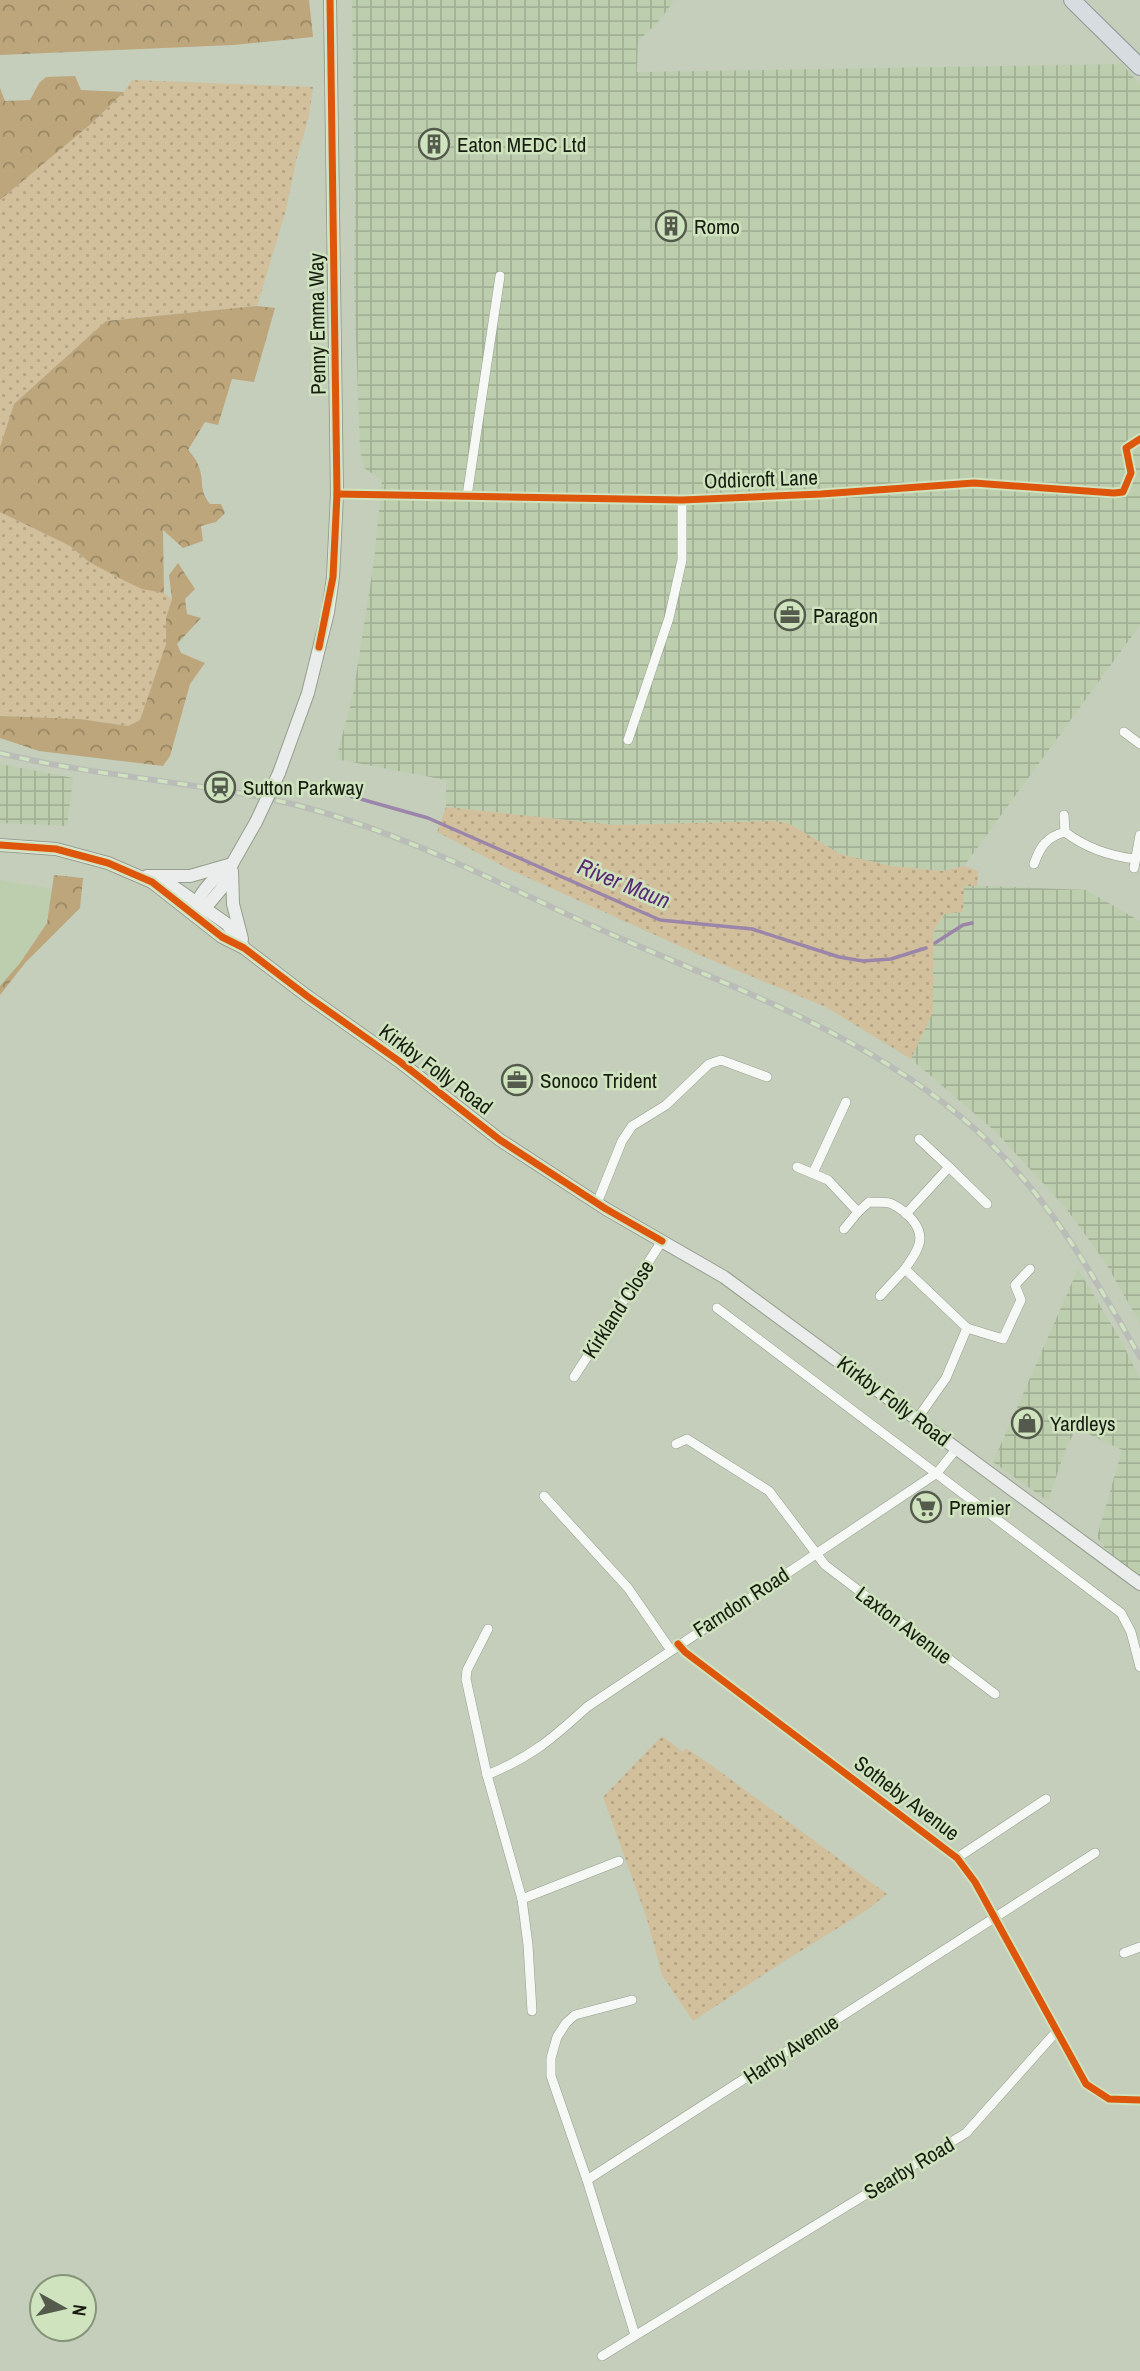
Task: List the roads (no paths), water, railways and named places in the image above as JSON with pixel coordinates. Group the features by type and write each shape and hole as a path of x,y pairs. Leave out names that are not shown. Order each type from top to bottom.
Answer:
{"highway":[{"path":"1072,0 1140,67"}],"main road":[{"name":"Penny Emma Way","path":"194,916 202,905 222,888 279,773 308,693 328,612 338,494 330,0"},
{"path":"0,845 56,849 108,863 152,882 174,887 227,924 244,948"},
{"path":"136,875 190,876 232,864 233,904 244,948"},
{"name":"Kirkby Folly Road","path":"152,882 222,937 244,948 399,1061 500,1140 597,1203 724,1277 1140,1584"}],"street":[{"path":"467,496 499,276"},
{"name":"Oddicroft Lane","path":"338,494 682,500 974,483 1114,493 1123,492 1128,484 1131,473 1126,448 1140,439"},
{"path":"628,740 669,618 682,560 682,500"},
{"path":"1124,732 1140,744"},
{"path":"1064,815 1065,832"},
{"path":"1065,832 1076,840 1135,863 1140,835"},
{"path":"1034,864 1040,848 1052,836 1065,832"},
{"path":"597,1203 622,1141 632,1126 666,1105 709,1064 721,1060 767,1077"},
{"path":"813,1173 846,1102"},
{"path":"919,1139 987,1204"},
{"path":"797,1167 828,1180 858,1212"},
{"path":"906,1214 949,1167"},
{"path":"844,1229 869,1202 890,1203 917,1225 919,1247 905,1269 880,1296"},
{"name":"Kirkland Close","path":"574,1377 662,1241"},
{"path":"905,1269 967,1328 1003,1339 1021,1300 1015,1285 1030,1269"},
{"name":"Kirkby Folly Road","path":"717,1308 1121,1613 1131,1632 1140,1667"},
{"path":"917,1419 946,1378 967,1328"},
{"name":"Laxton Avenue","path":"676,1444 687,1439 769,1491 825,1566 995,1694"},
{"name":"Farndon Road","path":"487,1775 526,1757 552,1740 587,1707 937,1473 957,1448"},
{"name":"Sotheby Avenue","path":"544,1496 628,1588 674,1647 685,1652 957,1858 975,1882 1056,2032"},
{"path":"488,1629 467,1670 466,1679 487,1775 522,1899 532,2011"},
{"path":"957,1858 1045,1799"},
{"name":"Harby Avenue","path":"587,2180 1095,1853"},
{"path":"522,1899 619,1861"},
{"path":"1124,1953 1140,1947"},
{"path":"632,2000 575,2015 566,2023 557,2037 551,2058 551,2076 587,2180 635,2335"},
{"path":"1056,2032 1086,2084 1109,2099 1140,2100"},
{"name":"Searby Road","path":"602,2356 966,2133 1056,2032"}],"waterway":[{"name":"River Maun","path":"318,787 428,818 660,920 752,929 839,957 863,961 891,959 926,948"},
{"name":"River Maun","path":"935,943 963,925 972,923"}],"railway":[{"path":"0,753 73,768 256,796 370,828 447,859 746,992 843,1039 889,1065 933,1095 1001,1154 1067,1236 1140,1357"}],"place":[{"name":"Eaton MEDC Ltd","path":"434,144"},
{"name":"Romo","path":"671,226"},
{"name":"Paragon","path":"790,615"},
{"name":"Sutton Parkway","path":"220,787"},
{"name":"Sonoco Trident","path":"517,1080"},
{"name":"Yardleys","path":"1027,1423"},
{"name":"Premier","path":"926,1507"}]}
